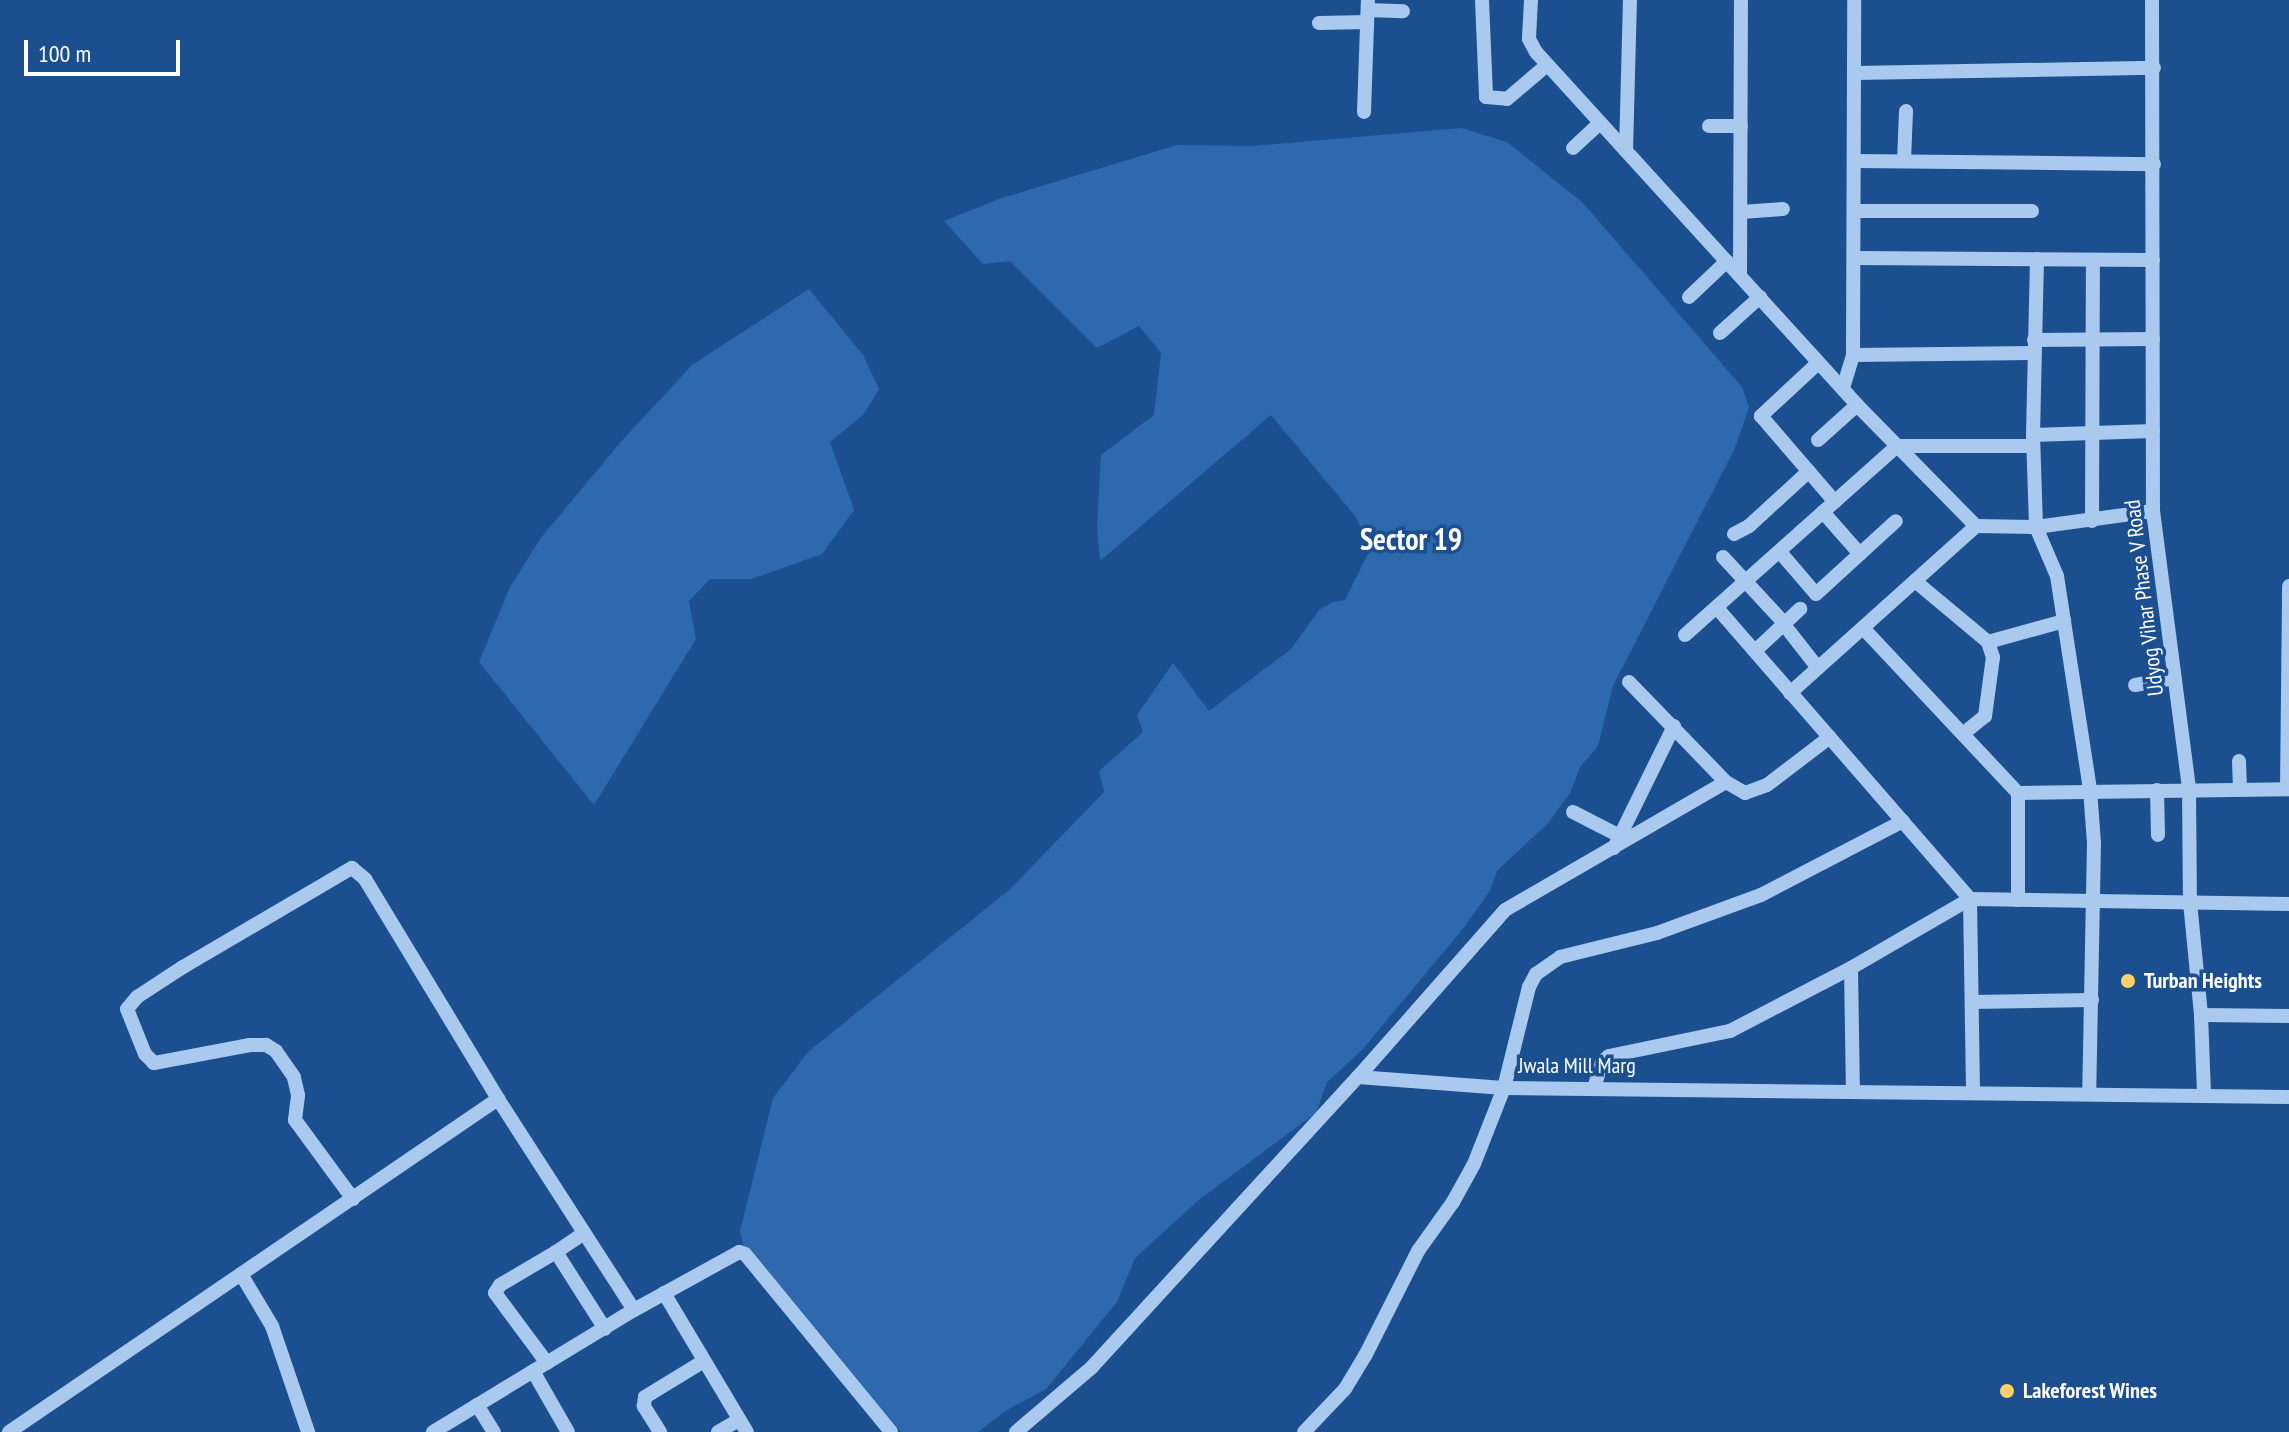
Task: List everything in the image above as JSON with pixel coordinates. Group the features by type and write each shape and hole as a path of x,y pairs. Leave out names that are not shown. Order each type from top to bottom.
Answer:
{"street":[{"path":"1482,0 1486,97 1507,99 1547,65"},
{"path":"1531,0 1529,39 1547,65 1857,405 1976,526"},
{"path":"1626,151 1630,0"},
{"path":"1740,275 1741,0"},
{"path":"1843,388 1853,355 1854,0"},
{"name":"Udyog Vihar Phase V Road","path":"2152,0 2153,511 2189,790 2190,902 2201,1015 2204,1094"},
{"path":"1364,112 1367,11"},
{"path":"1319,23 1367,11 1403,11"},
{"path":"1351,45 1366,46"},
{"path":"1855,73 2154,68"},
{"path":"1904,161 1906,111"},
{"path":"1573,148 1600,123"},
{"path":"1709,126 1741,126"},
{"path":"1855,161 2154,164"},
{"path":"1741,212 1783,209"},
{"path":"1855,211 2032,211"},
{"path":"1855,258 2153,260"},
{"path":"2037,259 2033,441 2036,527 2057,576 2090,789 2095,901 2089,1094"},
{"path":"2092,521 2093,260"},
{"path":"1689,297 1727,261"},
{"path":"1720,333 1760,297"},
{"path":"1853,355 2034,347 2094,339 2153,339"},
{"path":"1818,363 1761,416 1835,502"},
{"path":"1818,440 1857,405"},
{"path":"1685,635 1718,609 1897,446 2033,441 2094,433 2153,431"},
{"path":"1734,534 1749,526 1809,471"},
{"path":"1790,693 1976,526 2036,527 2153,511"},
{"path":"1823,512 1860,554"},
{"path":"1780,552 1816,594 1896,521"},
{"path":"1723,557 1787,627 1818,668"},
{"path":"1915,581 1988,642 1993,670 1988,705 1980,723 1963,734"},
{"path":"2018,793 2090,789 2288,789 2289,586"},
{"path":"1718,609 1970,899 1973,1093"},
{"path":"1755,651 1787,627 1800,609"},
{"path":"1988,642 2064,621"},
{"path":"1863,628 2018,793 2018,900"},
{"path":"2135,685 2174,678"},
{"path":"1629,682 1726,782 1745,793 1756,791 1830,737"},
{"path":"1616,842 1674,726"},
{"path":"2239,761 2240,789"},
{"path":"1016,1432 1092,1367 1358,1077 1505,910 1616,842 1726,782"},
{"path":"2157,790 2158,835"},
{"path":"1573,812 1616,842"},
{"path":"1304,1432 1345,1389 1365,1356 1411,1262 1474,1164 1504,1088 1529,987 1547,964 1657,933 1747,901 1903,821"},
{"path":"353,1199 295,1120 298,1095 294,1077 276,1051 266,1045 250,1045 154,1063 145,1054 128,1015 130,1003 183,967 352,868 365,879 498,1099 634,1310"},
{"path":"1594,1088 1602,1062 1609,1056 1730,1031 1851,968 1970,899 2289,904"},
{"path":"1851,968 1853,1090"},
{"path":"1972,1002 2092,1000"},
{"path":"2201,1015 2289,1016"},
{"name":"Jwala Mill Marg","path":"1358,1077 1504,1088 2289,1097"},
{"path":"9,1432 498,1099"},
{"path":"547,1363 495,1293 500,1285 583,1234"},
{"path":"556,1252 605,1329"},
{"path":"433,1432 732,1253 745,1254 890,1432"},
{"path":"241,1274 272,1326 308,1432"},
{"path":"664,1293 743,1426 718,1432"},
{"path":"660,1432 644,1406 645,1397 704,1361"},
{"path":"533,1371 568,1432"},
{"path":"477,1405 494,1432"}],"shaded area":[{"path":"1461,128 1507,142 1583,203 1742,387 1749,407 1735,448 1613,686 1598,746 1580,767 1570,793 1549,822 1497,871 1490,891 1462,930 1362,1050 1327,1082 1316,1113 1200,1199 1135,1258 1117,1302 1046,1389 1007,1410 978,1432 901,1432 744,1249 740,1231 773,1098 808,1052 1009,890 1104,792 1099,771 1143,732 1137,715 1173,663 1209,711 1291,649 1319,610 1333,602 1345,600 1370,549 1356,517 1271,415 1100,561 1097,526 1101,455 1154,415 1161,353 1139,326 1097,348 1010,261 983,264 944,221 999,199 1177,145 1252,146"},
{"path":"809,289 863,355 879,389 864,414 830,442 854,510 822,554 751,579 710,579 689,601 696,639 594,805 479,662 510,587 540,539 620,443 692,365"}],"place":[{"name":"Turban Heights","path":"2128,981"},
{"name":"Lakeforest Wines","path":"2007,1391"}],"district":[{"name":"Sector 19","path":"1411,539"}]}
